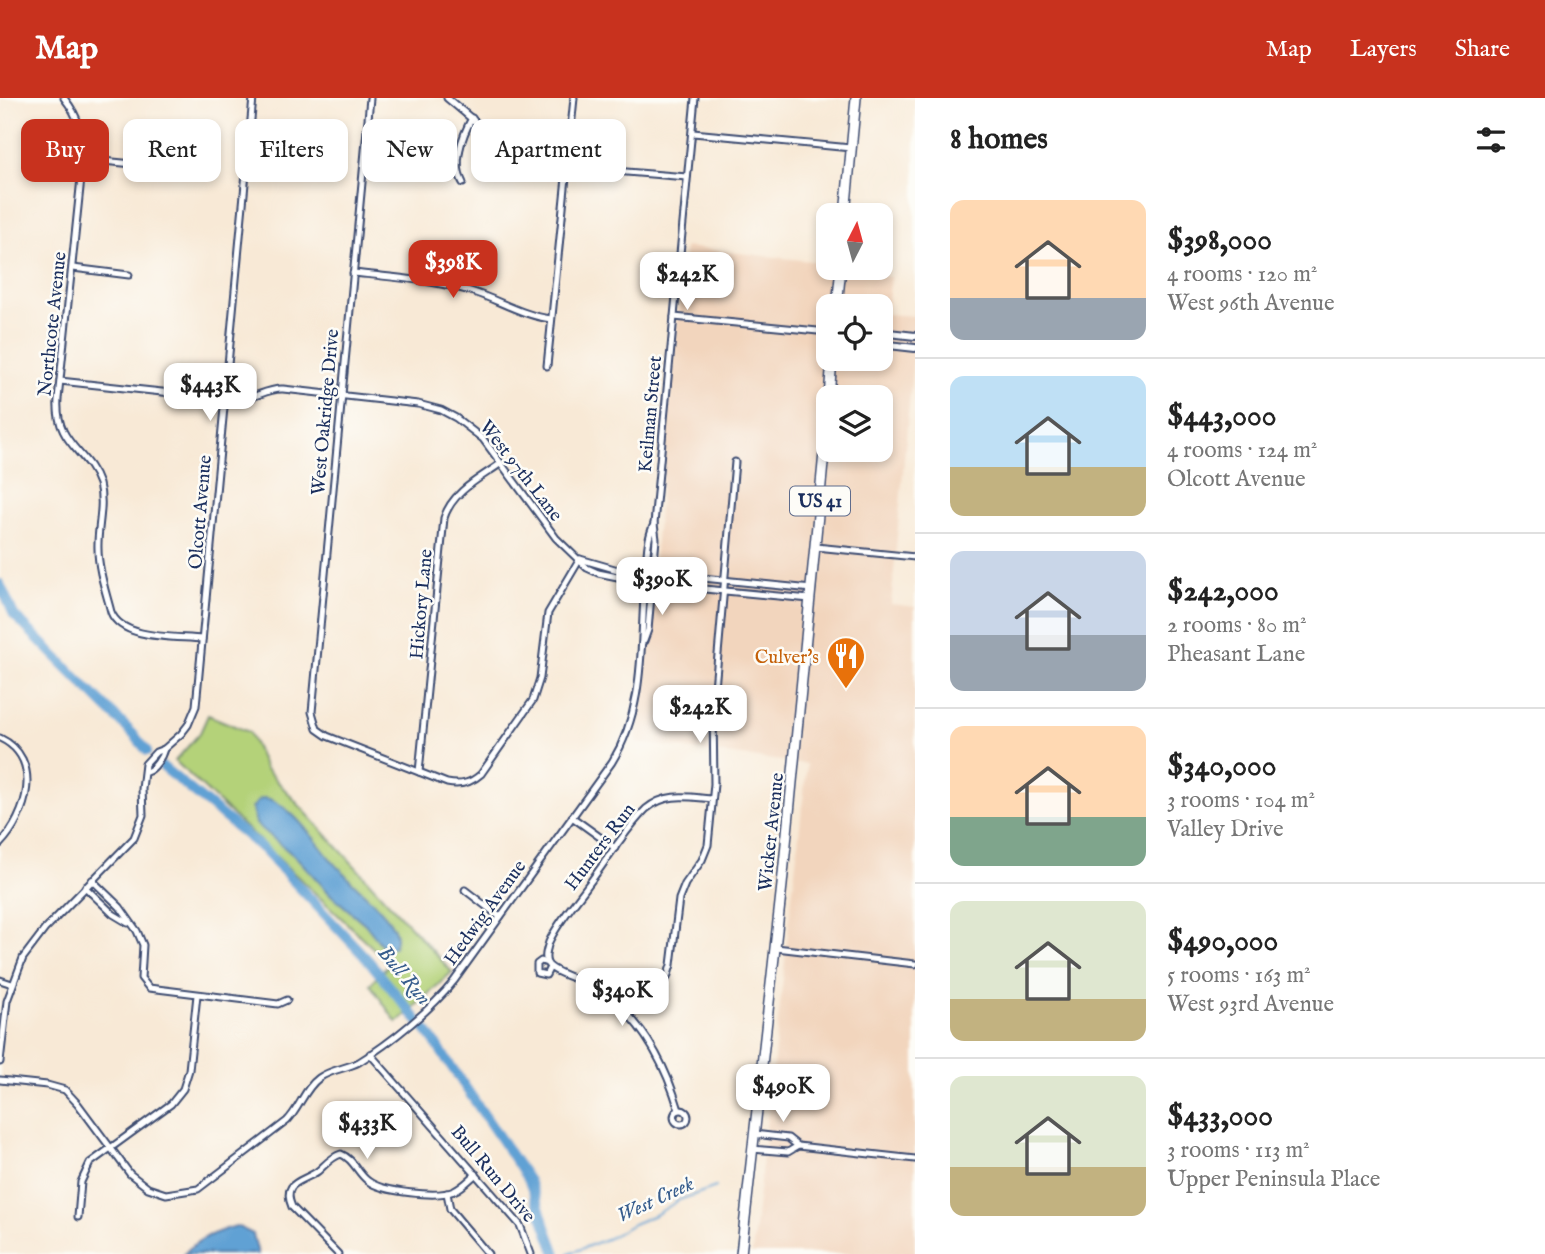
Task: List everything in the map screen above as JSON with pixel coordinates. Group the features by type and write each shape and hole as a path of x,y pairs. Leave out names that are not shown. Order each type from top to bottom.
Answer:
{"highway":[{"path":"846,203 856,98"},
{"name":"Wicker Avenue","path":"741,1254 776,948 824,462"}],"street":[{"name":"Northcote Avenue","path":"64,98 78,119"},
{"name":"Olcott Avenue","path":"0,1062 6,1008 12,984 30,947 137,832 143,815 145,764 185,730 194,712 253,98"},
{"name":"West Oakridge Drive","path":"370,98 312,712 317,729 327,736 419,772"},
{"path":"447,98 472,118 461,145 458,169 463,183"},
{"path":"571,119 573,98"},
{"name":"Keilman Street","path":"652,584 656,539 654,524 695,98"},
{"path":"693,132 851,148"},
{"path":"626,172 687,177"},
{"name":"Northcote Avenue","path":"81,182 58,405 61,427 67,440 95,476 101,492 98,555 112,616 117,624 129,631 202,639"},
{"path":"547,366 565,182"},
{"path":"73,268 129,275"},
{"path":"353,273 443,284 491,298 535,317 551,319"},
{"path":"674,317 816,331"},
{"path":"893,334 915,337"},
{"path":"893,345 915,348"},
{"name":"West 97th Lane","path":"60,381 246,400 273,389 418,404 441,410 477,433 556,538 587,568 604,575 652,584 724,591 812,594"},
{"path":"679,1110 657,1053 628,1015 661,986 669,973 679,899 706,850 712,799 713,719 735,462"},
{"name":"Hickory Lane","path":"419,772 444,518 448,506 457,495 500,464"},
{"name":"Keilman Street","path":"644,582 650,532 654,524"},
{"path":"816,547 915,557"},
{"name":"West 97th Lane","path":"580,559 618,571 725,580 812,594"},
{"path":"419,772 447,783 466,784 481,774 533,700 540,678 548,613 580,559"},
{"name":"Hedwig Avenue","path":"0,1080 54,1086 65,1090 130,1174 148,1188 166,1194 198,1189 287,1121 319,1077 357,1063 421,1014 448,988 611,762 625,737 637,698 643,643 641,629 644,582"},
{"name":"Hedwig Avenue","path":"643,643 648,630 652,584"},
{"path":"0,738 20,754 26,774 24,802 19,819 0,844"},
{"name":"Hunters Run","path":"628,1015 590,984 548,965 546,954 554,933 642,813 655,802 676,796 712,799"},
{"path":"572,817 615,848"},
{"path":"92,880 120,907 137,932 143,945 141,973 145,985 153,990 278,1003 287,1000"},
{"path":"85,887 113,914 130,923"},
{"path":"465,890 500,917"},
{"path":"776,948 915,964"},
{"path":"0,980 12,984"},
{"path":"78,1217 84,1173 93,1160 166,1108 181,1093 189,1070 197,995"},
{"name":"Bull Run Drive","path":"370,1054 520,1225 531,1254"},
{"path":"754,1134 788,1138 799,1146 915,1159"},
{"path":"752,1149 788,1152 799,1146"},
{"path":"338,1254 292,1207 290,1190 297,1181 313,1174 333,1157 341,1154 348,1157 363,1177 377,1186 431,1194 447,1194 460,1188 476,1174"},
{"path":"447,1194 450,1209 488,1254"}],"shaded area":[{"path":"685,247 816,262 816,280 891,280 889,294 816,294 816,371 893,371 893,314 915,316 891,604 915,607 915,1254 752,1254 807,764 636,743"}],"green space":[{"path":"208,715 249,732 265,768 452,972 397,1023 370,984 390,964 175,761 200,733"}],"water":[{"path":"264,798 284,807 294,816 338,868 387,917 394,928 396,938 393,948 384,948 365,924 331,895 299,860 256,824 252,808"},
{"path":"236,1226 253,1234 258,1254 184,1254 214,1233"}],"waterway":[{"name":"Bull Run","path":"0,584 14,615 147,751"},
{"name":"Bull Run","path":"163,767 264,850 369,961 432,1038 529,1181 556,1254"},
{"name":"West Creek","path":"568,1254 609,1238 679,1200 716,1187"}],"place":[{"name":"Culver's","path":"846,690"}]}
